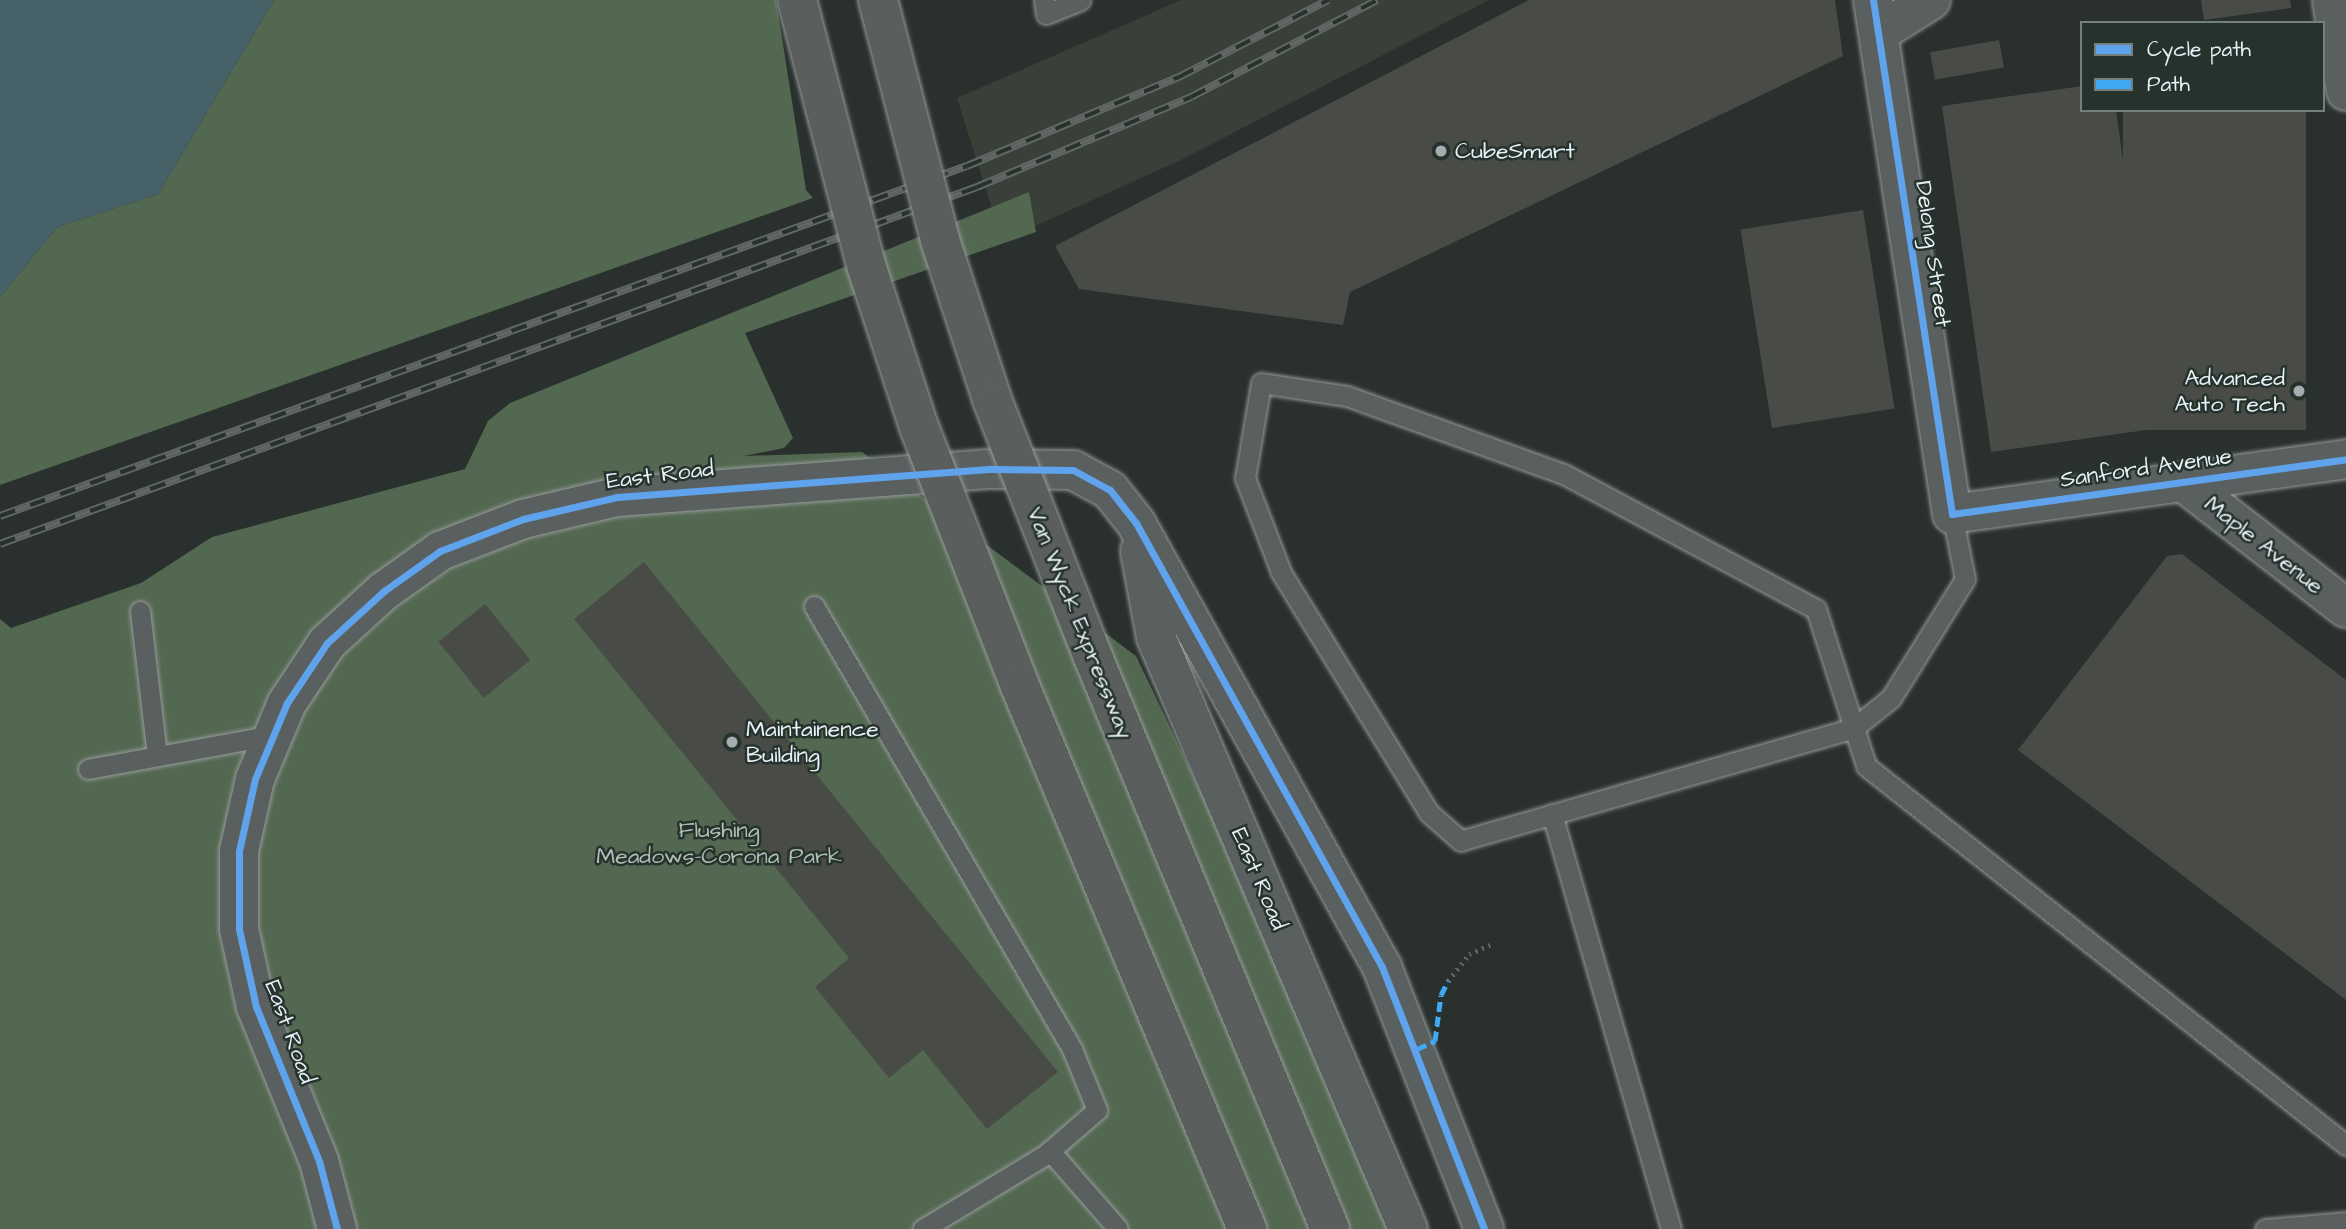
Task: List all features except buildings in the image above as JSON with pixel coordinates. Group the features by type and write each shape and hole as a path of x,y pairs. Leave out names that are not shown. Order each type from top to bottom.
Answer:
{"highway":[{"path":"797,0 866,265 919,427 1015,674 1247,1229"},
{"name":"Van Wyck Expressway","path":"878,0 940,240 993,402 1093,657 1330,1229"}],"street":[{"path":"1877,16 1931,0"},
{"path":"2332,0 2346,90"},
{"name":"Delong Street","path":"1877,16 1952,514"},
{"name":"Sanford Avenue","path":"1952,514 2346,459"},
{"name":"East Road","path":"337,1229 319,1161 257,1007 239,929 239,851 255,779 287,703 327,643 384,591 440,551 523,519 617,497 992,470 1073,471 1110,490 1135,522 1156,637 1408,1229"},
{"name":"Maple Avenue","path":"2183,482 2346,608"},
{"path":"1135,522 1382,967 1484,1229"}],"lane":[{"path":"1044,0 1046,14 1080,0"},
{"path":"1952,514 1965,579 1891,698 1854,728 1461,841 1429,813 1281,572 1245,478 1261,383 1347,396 1564,474 1816,609 1854,728 1866,766 2346,1145"},
{"path":"814,606 1072,1049 1097,1110 1051,1151 923,1229"},
{"path":"140,611 157,756"},
{"path":"88,769 273,735"},
{"path":"1552,814 1671,1229"},
{"path":"1051,1151 1118,1229"},
{"path":"2265,1229 2346,1222"}],"path":[{"path":"1448,981 1469,954 1491,944"}],"shaded area":[{"path":"1181,0 1489,0 1183,159 1002,241 957,98"}],"green space":[{"path":"274,0 776,0 806,190 813,198 0,485 0,297 57,227 158,194"},
{"name":"Flushing Meadows-Corona Park","path":"1029,192 1036,232 745,333 793,438 784,448 744,456 862,452 1136,656 1281,960 1389,1229 0,1229 0,619 11,628 141,583 212,537 465,469 488,421 510,403"}],"water":[{"path":"0,0 274,0 158,194 57,227 0,297"}],"railway":[{"path":"0,516 967,166 1179,77 1328,0"},
{"path":"0,544 977,187 1191,97 1377,0"}],"marked path":[{"path":"1417,1049 1435,1041 1441,995 1448,981"}],"cycle path":[{"path":"1873,0 1952,514 2346,459"},
{"path":"337,1229 319,1161 256,1007 239,929 239,851 255,779 287,703 327,643 384,591 440,551 523,519 617,497 992,469 1073,470 1110,490 1136,523 1382,967 1484,1229"}],"place":[{"name":"CubeSmart","path":"1441,151"},
{"name":"Advanced Auto Tech","path":"2299,391"},
{"name":"Maintainence Building","path":"732,742"}]}
